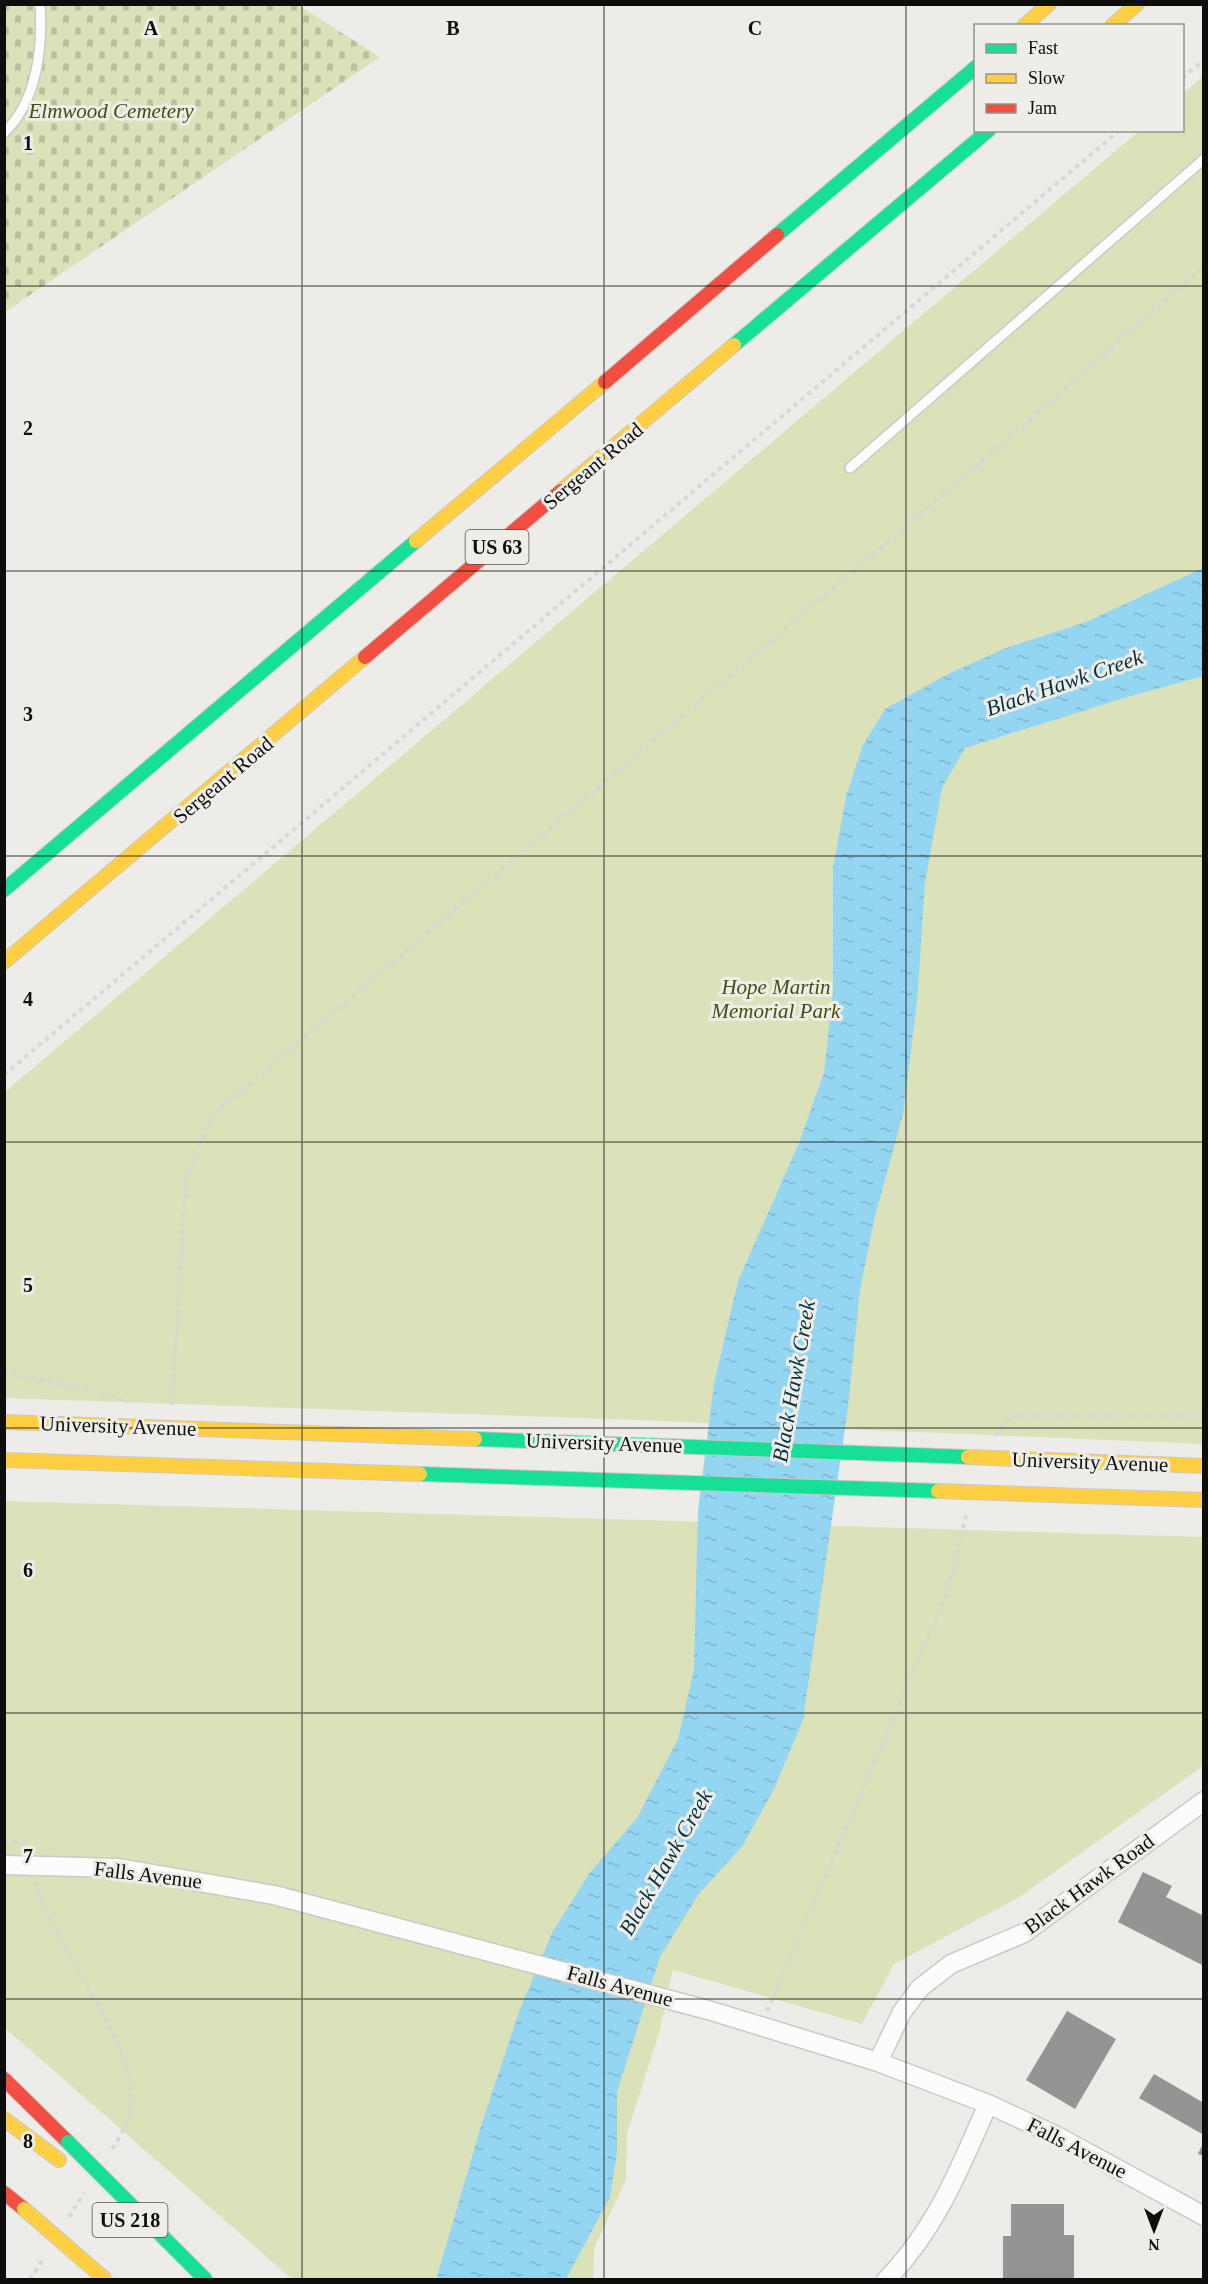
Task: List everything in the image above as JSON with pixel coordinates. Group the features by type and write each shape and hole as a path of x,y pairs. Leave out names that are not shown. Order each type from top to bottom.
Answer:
{"main road":[{"path":"1026,24 1049,4"},
{"path":"1114,24 1137,4"},
{"name":"US 63","path":"4,890 974,68"},
{"name":"Sergeant Road","path":"4,962 987,132"},
{"name":"University Avenue","path":"4,1422 1203,1466"},
{"name":"University Avenue","path":"4,1460 1203,1500"},
{"path":"4,2079 206,2280"},
{"path":"4,2119 63,2164"},
{"name":"US 218","path":"4,2193 106,2280"},
{"name":"US 218","path":"103,2197 200,2280"},
{"path":"45,2247 94,2280"}],"street":[{"name":"Black Hawk Road","path":"878,2062 902,2012 920,1988 951,1964 1024,1933 1203,1800"},
{"name":"Falls Avenue","path":"4,1865 119,1868 274,1895 426,1933 708,2010 878,2062 988,2104 1055,2135 1203,2216"},
{"path":"886,2280 916,2247 932,2224 951,2190 988,2104"}],"lane":[{"path":"4,133 25,106 34,77 40,48 40,4"},
{"path":"850,468 1203,159"}],"path":[{"path":"1184,76 1203,60"},
{"path":"4,1075 1118,132"},
{"path":"171,1412 186,1177 213,1115 986,458 1203,266"},
{"path":"4,1373 67,1385 136,1403"},
{"path":"981,1458 1009,1416 1203,1416"},
{"path":"761,2026 948,1592 972,1491"},
{"path":"4,1841 22,1842 29,1849 40,1901 56,1935 105,2018 127,2069 130,2097 129,2118 109,2153"},
{"path":"67,2221 85,2192"},
{"path":"30,2280 45,2247"}],"green space":[{"name":"Elmwood Cemetery","path":"5,5 298,5 380,57 5,312"},
{"name":"Hope Martin Memorial Park","path":"1203,76 1203,1444 610,1419 5,1398 5,1092 1138,132 1184,132 1184,93"},
{"path":"5,1501 1203,1537 1203,1766 1018,1898 894,1964 862,2024 673,1970 659,2033 627,2133 626,2179 594,2248 593,2279 292,2279 5,2028"}],"water":[{"name":"Black Hawk Creek","path":"1203,568 1203,676 1124,698 965,748 942,788 925,883 917,1002 903,1114 874,1220 860,1290 848,1407 803,1720 774,1789 743,1845 698,1895 660,1957 617,2092 617,2152 610,2197 566,2279 436,2280 481,2126 520,2009 553,1931 589,1874 637,1818 678,1739 694,1670 698,1511 714,1384 738,1281 799,1143 824,1073 833,991 833,867 846,797 862,747 885,709 948,674 1006,648 1086,622"}],"building":[{"path":"1143,1872 1172,1886 1166,1897 1204,1916 1204,1966 1118,1922"},
{"path":"1067,2011 1116,2039 1075,2109 1026,2080"},
{"path":"1154,2074 1204,2103 1204,2135 1139,2098"},
{"path":"1204,2141 1204,2156 1198,2154"},
{"path":"1011,2204 1064,2204 1064,2235 1074,2235 1074,2280 1003,2280 1003,2236 1011,2236"}],"traffic: fast":[{"path":"777,235 974,69"},
{"path":"734,345 987,132"},
{"path":"4,890 416,541"},
{"path":"475,1439 968,1457"},
{"path":"420,1474 938,1491"},
{"path":"68,2142 206,2280"}],"traffic: slow":[{"path":"1026,24 1049,4"},
{"path":"1114,24 1137,4"},
{"path":"561,491 734,345"},
{"path":"416,541 605,382"},
{"path":"4,962 365,657"},
{"path":"4,1422 475,1439"},
{"path":"968,1457 1204,1466"},
{"path":"4,1460 420,1474"},
{"path":"938,1491 1204,1500"},
{"path":"4,2119 59,2160"},
{"path":"24,2209 106,2280"}],"traffic: jam":[{"path":"605,382 777,235"},
{"path":"365,657 561,491"},
{"path":"4,2079 68,2142"},
{"path":"4,2193 24,2209"}]}
